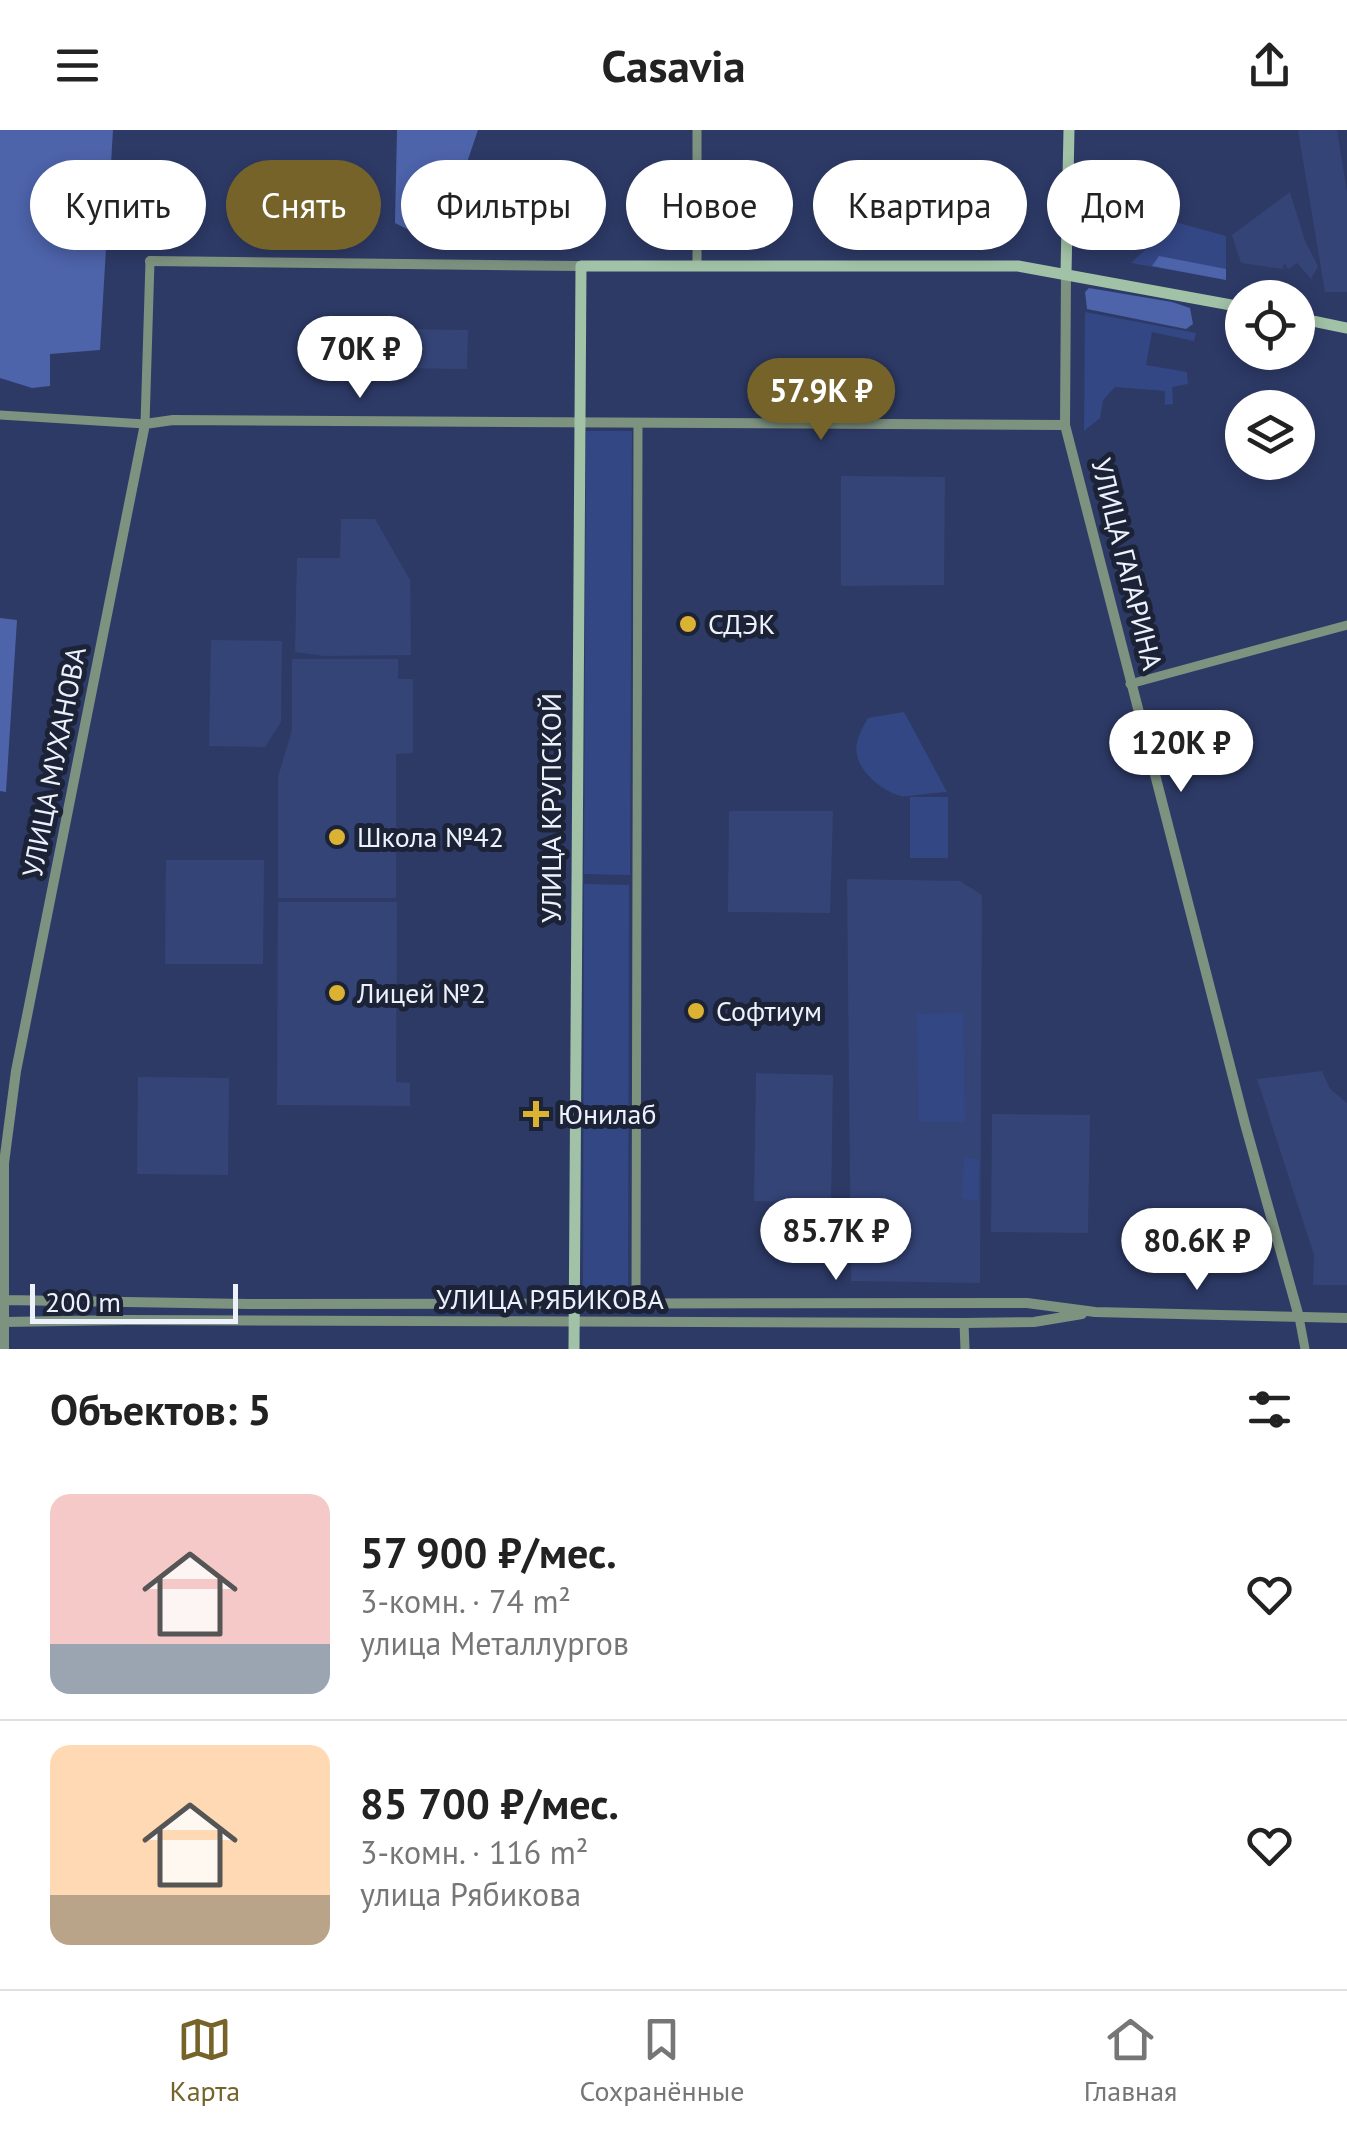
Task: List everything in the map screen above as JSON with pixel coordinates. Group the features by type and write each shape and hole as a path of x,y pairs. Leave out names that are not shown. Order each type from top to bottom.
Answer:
{"main road":[{"name":"УЛИЦА ГАГАРИНА","path":"1066,273 1069,130"},
{"path":"581,266 1018,266 1225,304"},
{"name":"УЛИЦА КРУПСКОЙ","path":"574,1349 581,266"},
{"path":"1315,321 1347,328"}],"street":[{"path":"697,130 697,264"},
{"path":"145,424 150,261 581,266"},
{"name":"УЛИЦА ГАГАРИНА","path":"1066,273 1065,424 1305,1349"},
{"path":"0,415 145,424 173,420 1065,424"},
{"path":"636,1302 638,422"},
{"name":"УЛИЦА МУХАНОВА","path":"4,1349 4,1162 16,1071 145,424"},
{"path":"1130,684 1347,625"},
{"name":"УЛИЦА РЯБИКОВА","path":"4,1300 1027,1303 1095,1312 1347,1318"},
{"path":"871,1303 867,1316 872,1323"},
{"path":"1024,1322 1029,1314 1027,1303"},
{"name":"УЛИЦА РЯБИКОВА","path":"4,1322 964,1323 1024,1322 1095,1312"},
{"path":"964,1323 965,1349"}],"shaded area":[{"path":"0,130 113,130 111,160 30,160 30,250 106,250 100,350 50,354 50,386 32,388 0,378"},
{"path":"397,130 478,130 468,160 401,160 401,226 395,223"},
{"path":"1298,130 1337,130 1347,192 1347,292 1325,292"},
{"path":"1290,192 1305,241 1318,266 1311,279 1297,263 1288,269 1284,263 1283,269 1241,263 1232,235"},
{"path":"1180,223 1226,236 1226,280 1131,263 1145,250 1180,250"},
{"path":"1159,256 1226,269 1226,280 1152,266"},
{"path":"1089,288 1190,308 1193,324 1186,329 1087,309 1085,292"},
{"path":"1085,312 1196,333 1194,341 1152,332 1146,365 1187,372 1188,384 1172,387 1173,404 1165,405 1165,391 1115,387 1103,400 1100,418 1084,431"},
{"path":"389,329 468,330 467,369 389,368"},
{"path":"586,431 632,431 630,875 584,874"},
{"path":"841,476 945,477 944,585 841,586"},
{"path":"341,519 375,519 410,580 411,655 324,656 295,652 297,558 340,558"},
{"path":"0,618 17,620 6,792 0,791"},
{"path":"211,640 282,641 281,722 265,747 209,746"},
{"name":"Школа №42","path":"292,659 398,659 398,679 413,679 413,753 396,754 396,898 278,898 278,777 292,730"},
{"path":"904,712 947,792 894,794 874,781 859,762 858,740 868,718"},
{"path":"910,797 948,797 948,858 910,858"},
{"path":"729,811 833,811 830,913 728,912"},
{"path":"166,860 264,860 263,964 165,964"},
{"path":"847,879 960,881 982,895 980,1283 851,1281"},
{"path":"584,884 629,885 628,1296 583,1296"},
{"name":"Лицей №2","path":"278,902 397,902 396,1082 410,1083 410,1106 277,1105"},
{"path":"963,1013 965,1122 919,1122 917,1014"},
{"path":"1322,1071 1330,1089 1347,1103 1347,1285 1313,1285 1314,1255 1257,1079"},
{"path":"756,1073 833,1075 831,1203 754,1201"},
{"path":"138,1077 229,1078 228,1175 137,1174"},
{"path":"992,1114 1090,1115 1088,1233 991,1232"},
{"path":"964,1157 979,1160 978,1201 962,1198"}],"place":[{"name":"СДЭК","path":"688,624"},
{"name":"Школа №42","path":"337,837"},
{"name":"Лицей №2","path":"337,993"},
{"name":"Софтиум","path":"696,1011"},
{"name":"Юнилаб","path":"536,1114"}]}
